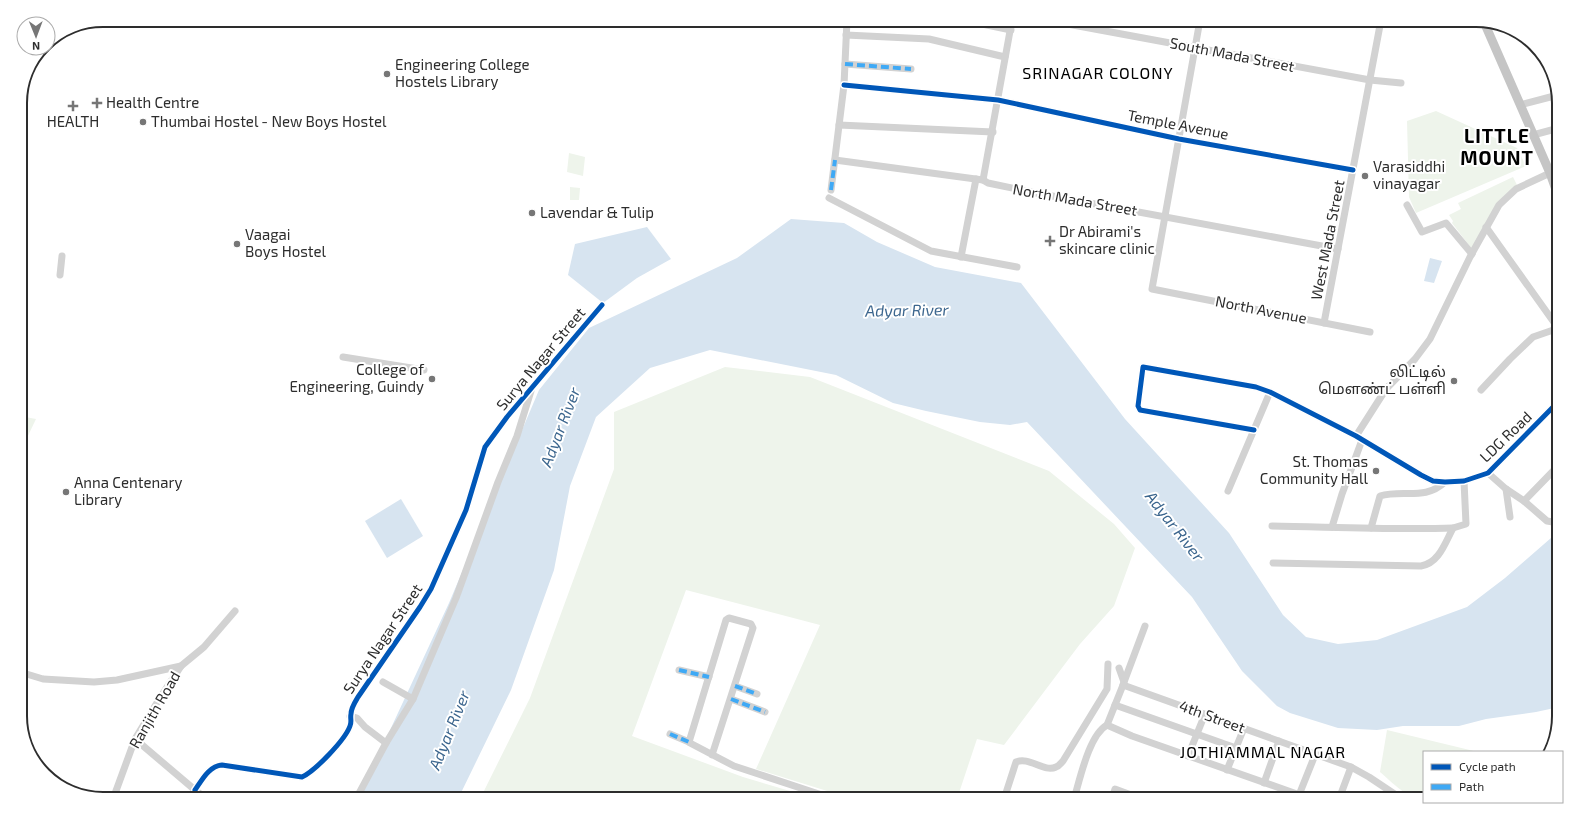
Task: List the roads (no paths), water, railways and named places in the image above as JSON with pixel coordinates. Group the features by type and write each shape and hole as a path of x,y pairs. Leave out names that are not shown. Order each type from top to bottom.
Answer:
{"main road":[{"path":"1486,28 1552,179"}],"street":[{"path":"847,27 844,85 830,194 931,252 1017,267"},
{"path":"997,27 1011,30"},
{"path":"961,257 979,180 993,132 1011,27"},
{"name":"South Mada Street","path":"1083,27 1370,80 1401,83"},
{"path":"1165,216 1199,27"},
{"name":"West Mada Street","path":"1324,323 1380,27"},
{"path":"846,35 929,39 1005,57"},
{"path":"845,64 911,68"},
{"name":"Temple Avenue","path":"844,85 998,100 1179,139 1353,170"},
{"path":"1520,105 1552,97"},
{"path":"839,125 993,132"},
{"path":"1533,135 1552,130"},
{"name":"North Mada Street","path":"835,160 979,180 1036,193 1338,249"},
{"path":"1332,527 1359,438 1386,389 1415,359 1430,339 1472,254 1499,205 1516,189 1550,173"},
{"path":"1407,205 1422,232 1446,223 1472,254"},
{"name":"North Avenue","path":"1165,216 1152,289 1370,332"},
{"path":"1486,227 1552,318"},
{"path":"60,275 62,256"},
{"name":"Surya Nagar Street","path":"195,790 211,769 216,765 298,778 307,775 332,751 350,728 352,722 350,716 351,709 358,697 431,589 466,510 485,447 507,417 602,306"},
{"path":"1481,390 1532,337 1552,330"},
{"path":"343,357 424,370"},
{"name":"LDG Road","path":"1254,430 1140,410 1138,406 1143,367 1256,387 1270,392 1359,438 1421,475 1433,480 1445,482 1464,481 1488,473 1552,408"},
{"path":"360,792 386,743 413,699 456,598 498,482 517,436 532,387"},
{"path":"1228,491 1270,392"},
{"path":"1524,501 1552,472"},
{"path":"1488,473 1506,489 1524,501 1547,522 1552,522"},
{"path":"1272,526 1404,530 1453,528 1466,524 1464,481"},
{"path":"1372,528 1380,496 1427,493 1438,488 1445,482"},
{"path":"1506,489 1510,518"},
{"path":"1273,563 1427,565 1436,558 1453,528"},
{"name":"Ranjith Road","path":"116,792 135,739 158,701 181,666 204,647 235,611"},
{"path":"689,742 727,618 751,624 753,629 712,755"},
{"path":"1076,792 1091,745 1100,729 1107,725 1145,626"},
{"path":"1006,792 1016,762 1020,760 1050,769 1057,767 1063,761 1107,689 1108,664"},
{"name":"Ranjith Road","path":"27,674 43,679 94,682 123,678 181,666"},
{"path":"1119,668 1123,683"},
{"path":"678,670 709,677"},
{"path":"383,682 413,699"},
{"name":"4th Street","path":"1123,683 1279,742 1351,767 1362,772 1392,792"},
{"path":"735,686 757,694"},
{"path":"730,698 765,712"},
{"path":"1115,705 1236,748"},
{"path":"1188,756 1205,714"},
{"path":"350,716 358,718 365,727 386,743"},
{"path":"1107,725 1132,736 1290,792"},
{"path":"1227,770 1244,728"},
{"path":"670,734 689,742 734,766 812,792"},
{"path":"135,739 198,792"},
{"path":"1264,783 1279,742"},
{"path":"1300,792 1315,755"},
{"path":"1342,792 1351,767"},
{"path":"1114,792 1115,789 1123,792"}],"water":[{"name":"Adyar River","path":"791,219 844,223 877,242 935,267 1021,283 1125,419 1229,533 1283,615 1306,637 1338,644 1377,640 1467,607 1505,578 1552,537 1552,709 1486,719 1459,726 1403,726 1377,730 1338,728 1290,713 1277,706 1242,671 1192,597 1027,422 1010,425 980,422 926,411 893,403 836,375 710,350 650,368 596,417 570,486 554,570 511,690 461,792 361,792 449,603 539,390 589,328 737,258"},
{"path":"647,227 671,259 637,278 603,303 568,275 575,244"},
{"path":"1430,258 1442,261 1434,283 1424,281"},
{"path":"401,499 423,536 387,558 365,521"}],"place":[{"name":"Engineering College Hostels Library","path":"387,74"},
{"name":"Health Centre","path":"97,103"},
{"name":"HEALTH","path":"73,106"},
{"name":"Thumbai Hostel - New Boys Hostel","path":"143,122"},
{"name":"Varasiddhi vinayagar","path":"1365,176"},
{"name":"Lavendar & Tulip","path":"532,213"},
{"name":"Dr Abirami's skincare clinic","path":"1050,241"},
{"name":"Vaagai Boys Hostel","path":"237,244"},
{"name":"College of Engineering, Guindy","path":"432,379"},
{"name":"லிட்டில் மௌண்ட் பள்ளி","path":"1454,381"},
{"name":"St. Thomas Community Hall","path":"1376,471"},
{"name":"Anna Centenary Library","path":"66,492"}],"district":[{"name":"SRINAGAR COLONY","path":"1098,73"},
{"name":"LITTLE MOUNT","path":"1497,147"},
{"name":"JOTHIAMMAL NAGAR","path":"1263,752"}]}
